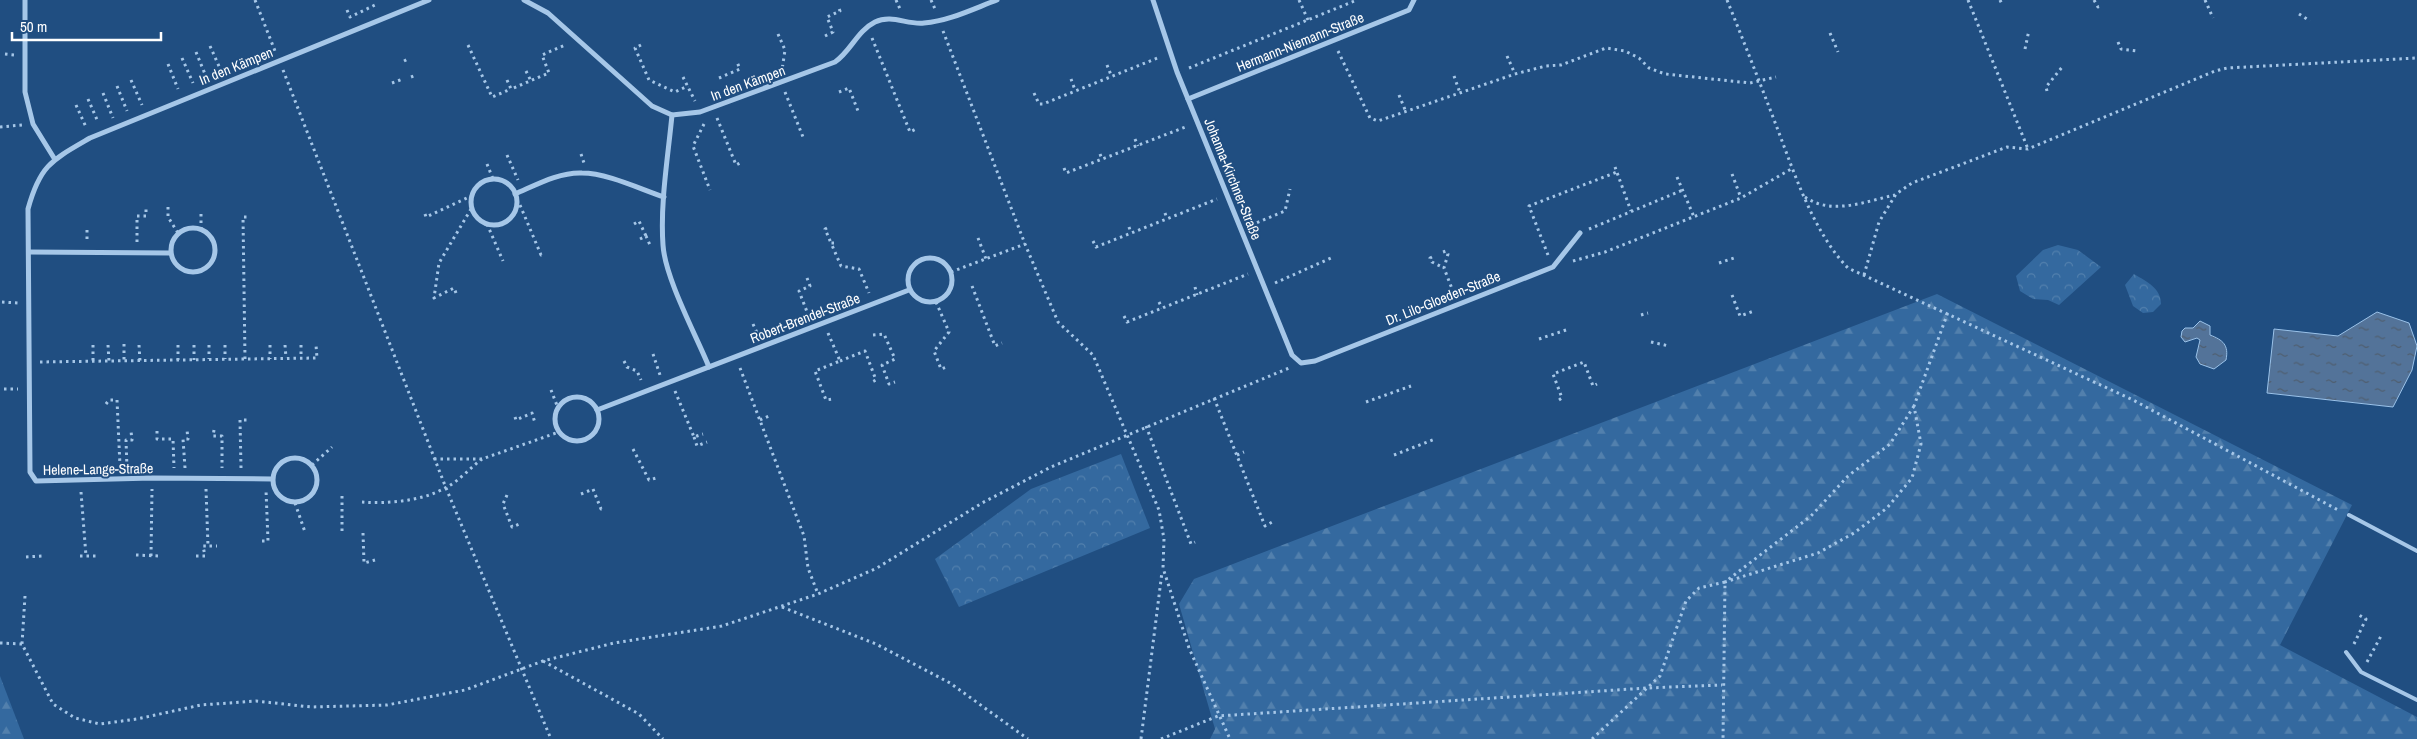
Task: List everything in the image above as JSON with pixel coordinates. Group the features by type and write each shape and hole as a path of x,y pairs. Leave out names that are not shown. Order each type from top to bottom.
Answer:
{"street":[{"path":"26,0 25,92 33,124 54,158"},
{"name":"In den Kämpen","path":"54,158 102,132 429,0"},
{"path":"524,0 548,13 652,106 672,115 664,197 663,246 668,270 709,367"},
{"path":"867,26 877,21 891,19 921,24 939,21 997,0"},
{"name":"Johanna-Kirchner-Straße","path":"1153,0 1170,54 1241,230 1292,355 1301,363"},
{"name":"Hermann-Niemann-Straße","path":"1188,99 1409,10 1414,0"},
{"name":"In den Kämpen","path":"672,115 700,112 713,108 835,62 844,55 857,36 867,26"},
{"name":"Helene-Lange-Straße","path":"54,158 35,184 28,209 30,472 36,481 152,478 269,479"},
{"path":"515,194 554,178 582,173 617,181 664,197"},
{"path":"493,179 502,181 510,186 515,194 516,207 510,218 500,224 487,224 476,218 472,209 471,196 479,184 493,179"},
{"path":"189,228 201,229 210,235 215,245 215,256 209,266 197,272 185,272 175,264 170,252 172,242 178,233 189,228"},
{"name":"Dr. Lilo-Gloeden-Straße","path":"1301,363 1315,360 1553,266 1580,233"},
{"path":"29,252 170,252"},
{"path":"928,258 939,260 951,272 952,287 943,299 936,302 926,302 916,298 909,290 907,279 910,269 918,261 928,258"},
{"name":"Robert-Brendel-Straße","path":"598,410 909,290"},
{"path":"579,397 591,401 598,410 599,422 594,433 584,440 572,440 559,432 555,420 558,408 567,399 579,397"},
{"path":"296,457 305,459 312,465 318,475 317,486 313,494 305,501 295,503 284,500 275,491 269,479 284,460 296,457"}],"lane":[{"path":"2349,515 2417,551"},
{"path":"2348,653 2361,672 2417,700"}],"path":[{"path":"255,0 434,459 524,669 551,739"},
{"path":"931,0 1025,244 1058,322 1093,355 1159,510 1164,539 1163,568 1141,739"},
{"path":"1299,0 1308,20"},
{"path":"1177,72 1357,0"},
{"path":"1727,0 1805,196 1826,240 1836,256 1848,268 1948,312 2133,400 2349,515"},
{"path":"1968,0 2028,149"},
{"path":"2094,0 2098,7 2102,5"},
{"path":"2204,0 2213,18"},
{"path":"347,10 350,17 375,5"},
{"path":"825,36 833,32 826,17 840,11 838,6"},
{"path":"2299,14 2310,21"},
{"path":"867,26 910,132 916,129"},
{"path":"2025,49 2029,30"},
{"path":"1830,33 1838,52"},
{"path":"778,34 785,50 781,82 803,137 806,136"},
{"path":"468,45 492,98 549,72 542,55 578,39"},
{"path":"1333,41 1370,118 1378,121 1515,74 1546,66 1561,65 1606,48 1626,51 1639,58 1649,68 1665,74 1760,82 1776,77"},
{"path":"2118,42 2121,49 2137,51"},
{"path":"641,45 635,48 649,80 675,92 688,86"},
{"path":"210,46 225,82"},
{"path":"196,52 211,88"},
{"path":"1034,93 1038,104 1043,104 1170,54"},
{"path":"1507,56 1515,74"},
{"path":"182,58 197,94"},
{"path":"1805,196 1815,204 1840,207 1896,194 1912,183 2007,147 2028,149 2215,71 2227,68 2417,58"},
{"path":"404,61 408,59"},
{"path":"719,78 740,69 737,62"},
{"path":"168,64 182,100"},
{"path":"1107,65 1112,76"},
{"path":"2047,91 2046,87 2063,66"},
{"path":"526,71 530,81"},
{"path":"411,77 416,75"},
{"path":"1454,76 1460,93"},
{"path":"683,77 700,112"},
{"path":"392,83 402,79"},
{"path":"1071,79 1075,90"},
{"path":"131,80 146,114"},
{"path":"507,80 511,89"},
{"path":"117,86 131,121"},
{"path":"839,92 849,88 858,111 861,110"},
{"path":"103,93 117,126"},
{"path":"1399,95 1406,112"},
{"path":"896,99 902,97"},
{"path":"88,99 102,132"},
{"path":"76,104 90,138"},
{"path":"713,108 736,164 740,163"},
{"path":"1064,168 1066,173 1198,122"},
{"path":"0,126 33,124"},
{"path":"705,124 693,146 710,190"},
{"path":"1135,139 1138,146"},
{"path":"1100,154 1102,159"},
{"path":"507,155 522,191"},
{"path":"487,164 493,179"},
{"path":"1615,167 1632,211"},
{"path":"1617,172 1529,206 1553,266 1605,252 1741,198 1793,168"},
{"path":"1732,174 1741,198"},
{"path":"1677,177 1694,217"},
{"path":"1560,187 1562,193"},
{"path":"1241,230 1285,211 1290,189"},
{"path":"1580,233 1683,190"},
{"path":"515,194 541,254 544,254"},
{"path":"1864,275 1879,222 1896,194"},
{"path":"1094,241 1096,247 1227,195"},
{"path":"425,214 426,217 471,196"},
{"path":"137,252 138,216 146,216 146,207"},
{"path":"168,207 168,218 178,233"},
{"path":"456,293 454,288 434,298 439,263 472,209"},
{"path":"1164,213 1166,219"},
{"path":"201,214 201,229"},
{"path":"245,359 244,217 247,217"},
{"path":"634,224 639,221 646,236"},
{"path":"487,224 503,261"},
{"path":"1129,227 1131,233"},
{"path":"828,228 825,229 840,266 858,269 873,304"},
{"path":"978,238 986,259"},
{"path":"951,272 1025,244"},
{"path":"1443,252 1446,251 1448,254 1444,268 1457,304"},
{"path":"1432,257 1430,258 1432,262 1444,268"},
{"path":"1265,287 1331,258"},
{"path":"1720,263 1734,258"},
{"path":"1124,316 1127,322 1258,270"},
{"path":"806,278 810,286 799,291 813,326"},
{"path":"972,286 996,346 1002,343"},
{"path":"1195,288 1197,295"},
{"path":"1732,295 1740,316 1754,311"},
{"path":"936,302 948,332 934,352 941,369 947,367"},
{"path":"1159,302 1162,308"},
{"path":"1725,582 1812,516 1848,476 1890,444 1914,406 1948,312"},
{"path":"1641,315 1648,313"},
{"path":"824,322 840,361"},
{"path":"1539,339 1570,328"},
{"path":"873,335 884,334 895,359 882,365 889,384 895,382"},
{"path":"1651,342 1669,346"},
{"path":"124,344 124,361"},
{"path":"139,344 140,361"},
{"path":"93,345 93,361"},
{"path":"108,345 109,361"},
{"path":"178,345 178,360"},
{"path":"194,345 194,360"},
{"path":"209,345 210,360"},
{"path":"224,345 225,360"},
{"path":"270,345 270,358"},
{"path":"285,345 286,358"},
{"path":"301,345 301,358"},
{"path":"29,362 317,358 316,345"},
{"path":"833,398 826,400 815,371 865,351 876,380 872,382"},
{"path":"652,354 664,385"},
{"path":"735,357 804,536 808,568 818,594"},
{"path":"624,361 627,367 637,371 646,391"},
{"path":"1559,400 1562,398 1553,374 1584,362 1593,386 1596,384"},
{"path":"25,596 22,644 53,704 75,718 100,724 137,719 201,705 256,701 311,707 387,704 465,690 543,661 614,643 722,626 818,594 877,568 982,503 1051,467 1126,434 1301,363"},
{"path":"672,382 697,446 707,442"},
{"path":"1366,402 1411,386"},
{"path":"551,390 558,408"},
{"path":"1214,398 1265,526 1274,522"},
{"path":"106,404 109,400 117,400 121,479"},
{"path":"1592,739 1660,676 1686,601 1699,588 1725,582 1818,553 1854,533 1887,508 1912,478 1921,444 1914,406"},
{"path":"515,417 516,420 532,413 535,423"},
{"path":"760,420 771,415"},
{"path":"241,479 240,420 247,420"},
{"path":"1146,426 1169,481 1191,544 1195,542"},
{"path":"185,478 183,439 188,439 187,430"},
{"path":"214,430 213,436 222,436 222,479"},
{"path":"128,479 126,440 132,440 131,431"},
{"path":"157,431 157,439 173,439 174,479"},
{"path":"434,459 482,459 559,432"},
{"path":"694,437 703,434"},
{"path":"1394,455 1435,439"},
{"path":"312,465 332,447"},
{"path":"632,449 649,480 656,478"},
{"path":"1236,455 1244,452"},
{"path":"362,502 381,504 408,500 446,488 482,459"},
{"path":"151,556 152,478"},
{"path":"206,479 208,546"},
{"path":"262,541 268,541 269,479"},
{"path":"80,480 86,556"},
{"path":"581,494 593,489 601,509 604,508"},
{"path":"507,495 503,504 512,527 522,523"},
{"path":"342,496 342,532"},
{"path":"295,503 305,532"},
{"path":"364,533 364,563 376,560"},
{"path":"196,556 204,556 203,546 217,546"},
{"path":"26,556 43,556"},
{"path":"80,556 98,556"},
{"path":"136,556 159,556"},
{"path":"1163,568 1189,648 1230,739"},
{"path":"1723,739 1722,685 1725,582"},
{"path":"782,606 876,644 950,683 1028,739"},
{"path":"2348,653 2366,619 2357,614"},
{"path":"2361,672 2381,636"},
{"path":"0,643 22,644"},
{"path":"543,661 639,714 663,739"},
{"path":"1161,739 1218,716 1647,688 1722,685"}],"green space":[{"path":"2058,245 2078,250 2101,267 2059,305 2048,300 2033,299 2020,291 2016,276 2043,250"},
{"path":"2134,274 2152,286 2159,294 2161,304 2153,312 2143,313 2133,306 2125,285"},
{"path":"1937,294 2352,505 2280,645 2417,717 2417,739 1210,739 1215,729 1179,604 1194,579"},
{"path":"1121,454 1150,528 959,607 935,559 1031,489"},
{"path":"0,676 24,739 0,739"}],"water":[{"path":"2377,312 2409,323 2417,346 2412,370 2393,407 2267,393 2274,329 2338,336"},
{"path":"2200,321 2210,326 2210,335 2222,341 2227,350 2226,360 2214,369 2200,364 2196,357 2200,340 2197,338 2185,342 2181,337 2182,331 2185,328 2193,328"}]}
